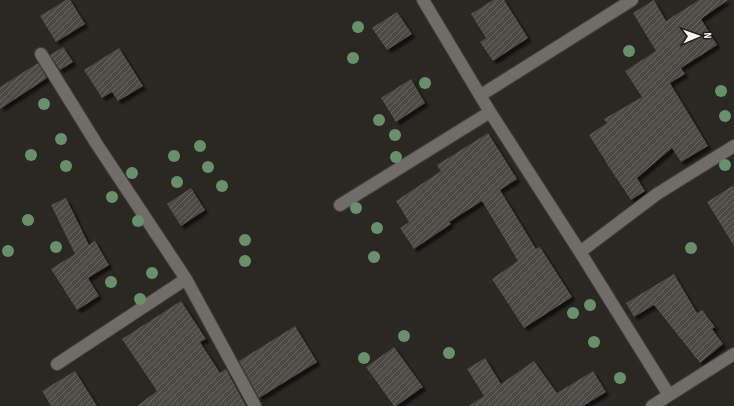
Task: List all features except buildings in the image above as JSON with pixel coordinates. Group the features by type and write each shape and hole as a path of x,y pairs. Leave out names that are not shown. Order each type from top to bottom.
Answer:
{"street":[{"path":"423,0 490,112 669,394"},
{"path":"481,95 632,0"},
{"path":"41,54 96,143 186,280 255,406"},
{"path":"340,205 490,112"},
{"path":"580,252 657,194 734,146"},
{"path":"57,364 186,280"},
{"path":"652,406 734,354"}]}
